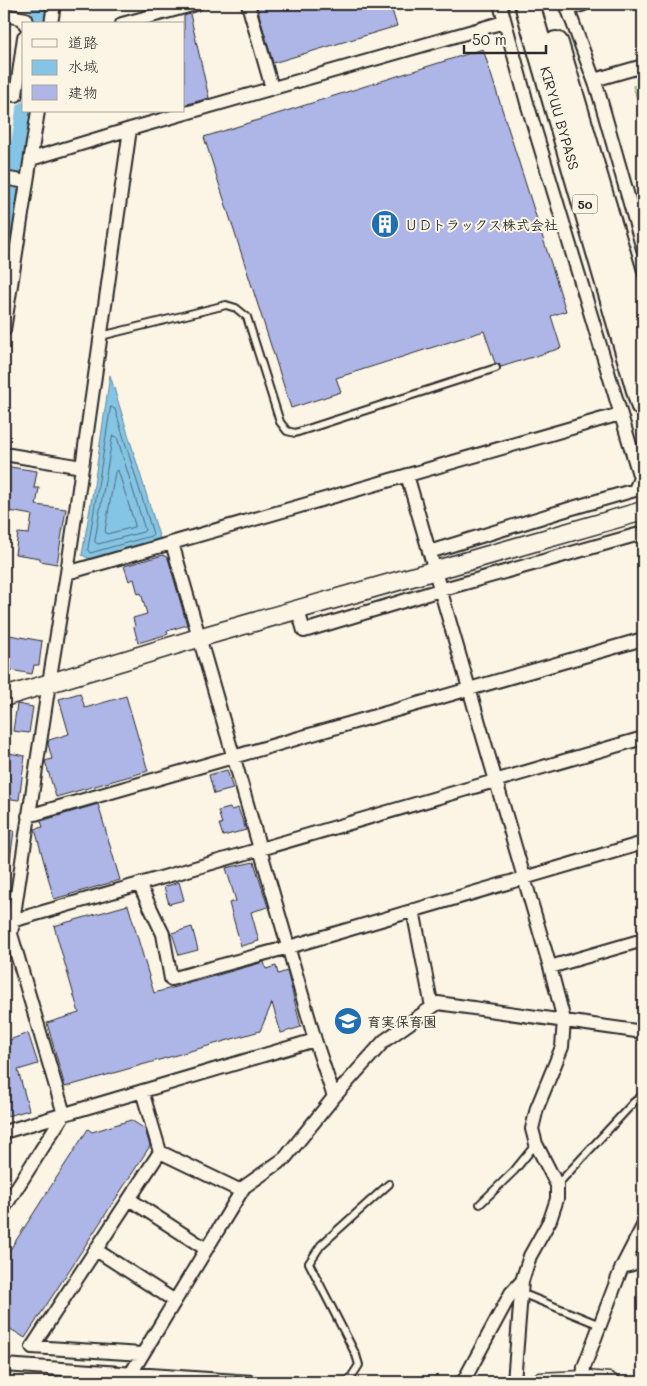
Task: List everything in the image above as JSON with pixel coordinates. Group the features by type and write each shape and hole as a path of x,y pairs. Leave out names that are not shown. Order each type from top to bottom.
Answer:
{"highway":[{"name":"KIRYUU BYPASS","path":"527,4 643,404"},
{"name":"KIRYUU BYPASS","path":"544,4 643,338"}],"street":[{"path":"51,22 54,4"},
{"path":"129,22 196,4"},
{"path":"248,4 272,88"},
{"path":"430,552 635,490 640,478 500,4"},
{"path":"584,4 567,6 594,80 643,249"},
{"path":"4,15 26,19 26,22"},
{"path":"31,159 504,22"},
{"path":"4,94 16,95 22,52"},
{"path":"594,80 643,66"},
{"path":"4,330 38,112"},
{"path":"4,1208 64,1114 11,934 67,573 130,129"},
{"path":"4,178 26,182"},
{"path":"67,573 620,414"},
{"path":"4,454 82,467"},
{"path":"407,475 564,1020 562,1047 537,1108 532,1129 536,1144 557,1185 557,1199 550,1220 530,1256 522,1287 514,1382"},
{"path":"4,697 198,638 643,511"},
{"path":"298,610 304,631 440,590 643,533"},
{"path":"172,543 315,1040 334,1097"},
{"path":"28,816 643,639"},
{"path":"12,921 643,738"},
{"path":"139,884 163,934 171,978 643,843"},
{"path":"413,910 432,1007"},
{"path":"550,967 643,940"},
{"path":"130,1375 244,1186 285,1158 334,1097 384,1041 432,1007 438,1003 643,1032"},
{"path":"4,1132 315,1040"},
{"path":"142,1091 160,1152 241,1191"},
{"path":"142,1354 32,1347 160,1152"},
{"path":"129,1199 206,1249"},
{"path":"584,1381 584,1367 622,1267 643,1226"},
{"path":"96,1250 175,1301"},
{"path":"622,1267 643,1261"},
{"path":"463,1382 511,1292 522,1287"},
{"path":"4,1365 252,1382"},
{"path":"540,1382 609,1382"}],"lane":[{"path":"101,336 226,305 236,308 247,317 280,422 287,431 295,433 496,368"},
{"path":"557,1185 634,1102 643,1095"},
{"path":"480,1204 514,1171 536,1144"},
{"path":"348,1382 359,1365 356,1355 309,1263 321,1245 389,1184"},
{"path":"522,1287 600,1325"}],"green space":[{"path":"643,83 643,118 633,86"}],"water":[{"path":"110,375 160,539 90,559 82,555"}],"building":[{"path":"256,4 390,4 397,26 273,63"},
{"path":"190,14 209,98 185,105 185,22 184,16"},
{"name":"ＵＤトラックス株式会社","path":"483,49 566,311 551,316 561,348 501,367 495,363 484,331 336,378 341,392 291,408 204,137"},
{"path":"4,466 37,471 34,488 39,488 36,505 66,509 57,564 40,561 40,558 15,554 18,533 29,534 32,515 4,510"},
{"path":"163,555 168,558 187,625 167,631 168,634 138,643 133,618 147,614 141,593 138,594 134,579 129,581 124,566"},
{"path":"4,634 42,641 39,665 34,665 32,674 11,670 11,666 4,664"},
{"path":"80,693 85,708 126,696 148,771 56,797 45,761 52,759 48,744 49,740 69,734 59,699"},
{"path":"17,704 33,707 29,733 13,731"},
{"path":"4,752 25,756 19,800 4,798"},
{"path":"227,770 233,789 214,794 209,775"},
{"path":"98,804 120,880 54,899 35,829 43,827 41,821"},
{"path":"230,808 231,810 238,808 246,830 223,836 219,824 222,824 218,811"},
{"path":"4,829 14,831 9,867 4,867"},
{"path":"254,862 268,907 251,912 259,941 241,946 229,903 236,901 226,868"},
{"path":"179,882 184,900 169,904 164,887"},
{"path":"128,905 154,993 264,962 266,969 276,966 278,974 287,971 301,1027 281,1033 272,1003 260,1031 65,1087 47,1023 79,1013 54,926"},
{"path":"192,927 198,950 179,955 172,933"},
{"path":"28,1033 38,1064 18,1070 29,1110 4,1117 4,1042"},
{"path":"131,1120 145,1129 150,1146 25,1338 4,1325 4,1259 88,1129 92,1132"}],"waterway":[{"path":"39,22 42,4"},
{"path":"4,259 26,112"}],"place":[{"name":"ＵＤトラックス株式会社","path":"385,224"},
{"name":"育実保育園","path":"348,1021"}]}
